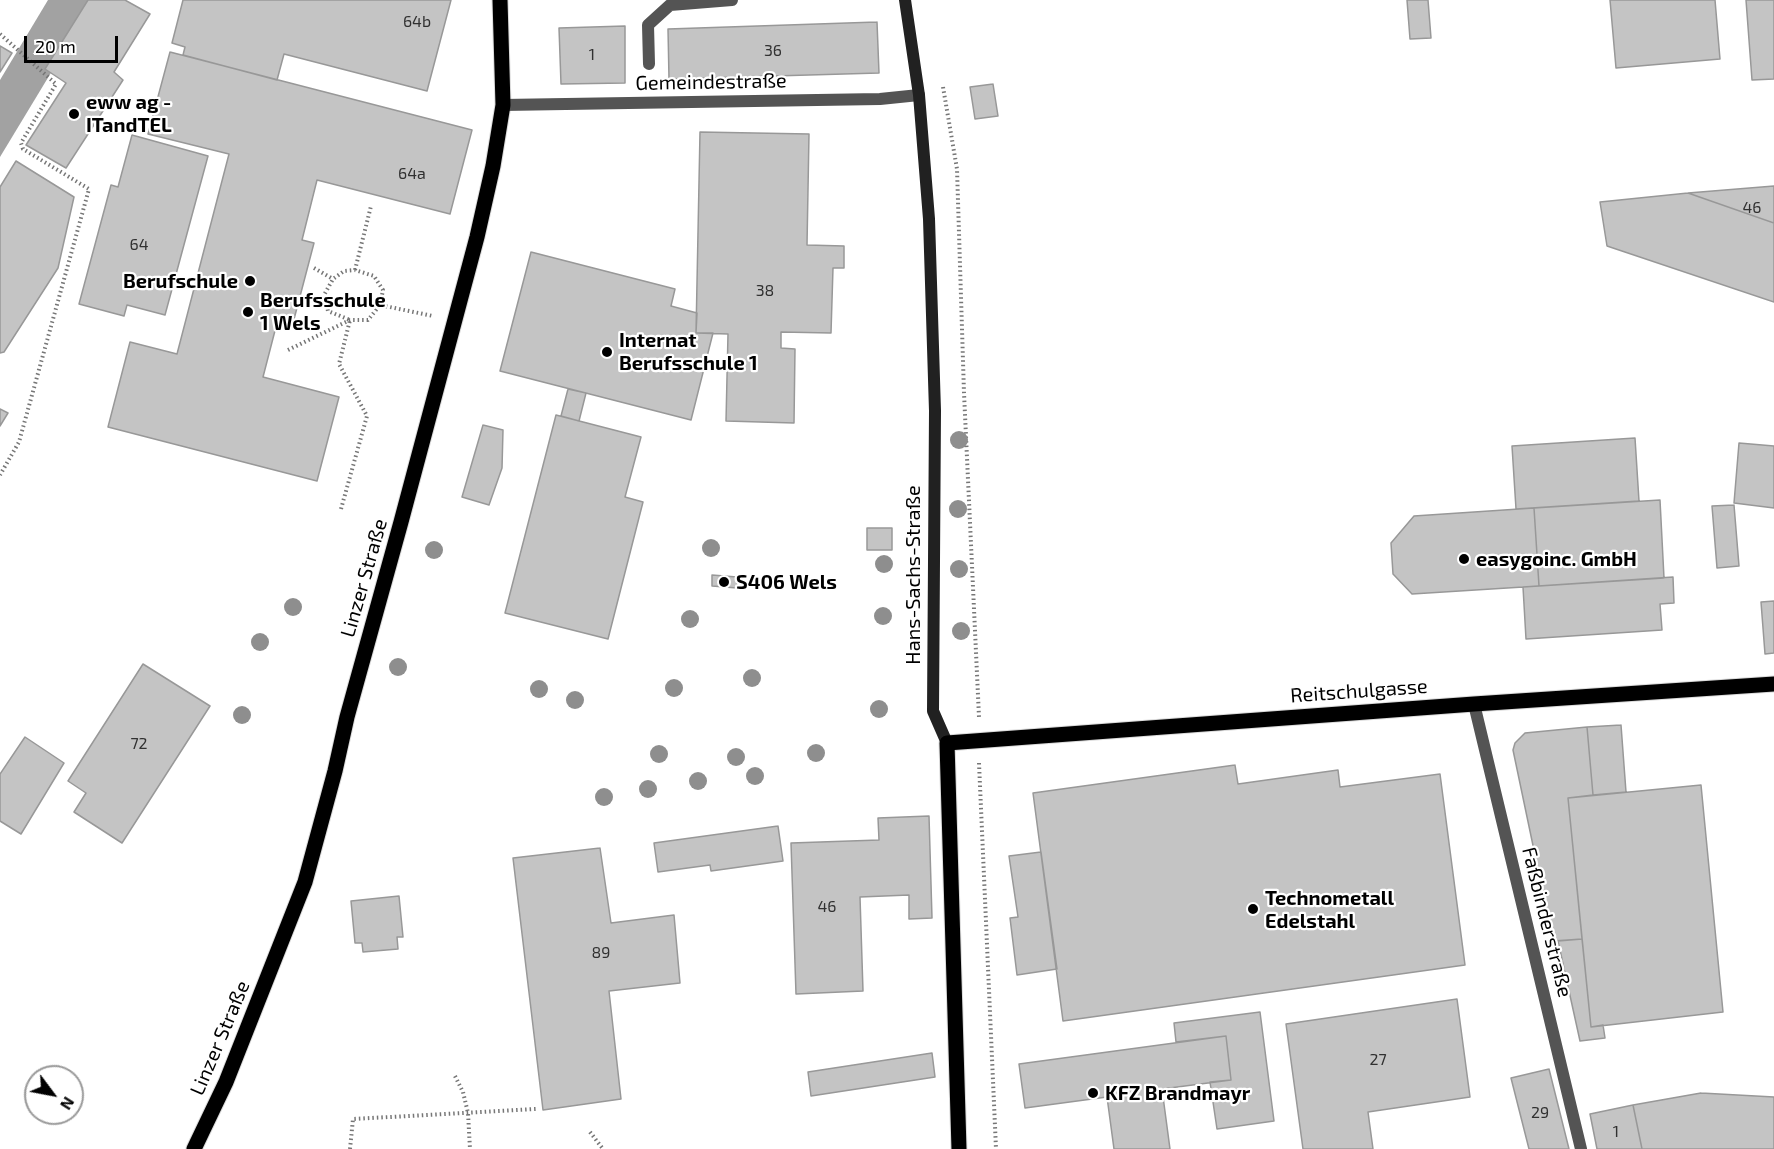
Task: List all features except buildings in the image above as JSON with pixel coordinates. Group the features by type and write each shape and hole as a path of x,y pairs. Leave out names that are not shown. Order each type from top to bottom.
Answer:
{"main road":[{"name":"Linzer Straße","path":"194,1149 226,1082 305,882 335,771 347,717 401,522 490,178 503,105 500,0"},
{"name":"Reitschulgasse","path":"947,743 1774,684"},
{"name":"Hans-Sachs-Straße","path":"947,743 959,1149"}],"street":[{"path":"649,64 648,25 670,5 732,0"},
{"name":"Hans-Sachs-Straße","path":"905,0 919,94 929,219 935,411 933,711 947,743"},
{"name":"Gemeindestraße","path":"503,105 880,99 919,94"},
{"name":"Faßbinderstraße","path":"1474,704 1581,1149"}],"path":[{"path":"0,34 56,84 21,143 24,149 89,189 19,442 0,475"},
{"path":"942,79 957,169 981,843 996,1149"},
{"path":"355,270 371,206"},
{"path":"314,268 333,279"},
{"path":"355,270 374,276 383,290 380,305 368,320 350,320 328,310 324,296 333,279 344,271 355,270"},
{"path":"380,305 454,321"},
{"path":"288,350 350,320"},
{"path":"341,509 367,416 339,364 350,320"},
{"path":"456,1076 468,1113 470,1149"},
{"path":"350,1149 353,1119 536,1108"},
{"path":"590,1132 603,1149"}],"shaded area":[{"path":"48,0 95,0 0,157 0,80"}],"place":[{"name":"eww ag - ITandTEL","path":"74,114"},
{"name":"Berufschule","path":"250,281"},
{"name":"Berufsschule 1 Wels","path":"248,312"},
{"name":"Internat Berufsschule 1","path":"607,352"},
{"name":"easygoinc. GmbH","path":"1464,559"},
{"name":"S406 Wels","path":"724,582"},
{"name":"Technometall Edelstahl","path":"1253,909"},
{"name":"KFZ Brandmayr","path":"1093,1093"}]}
